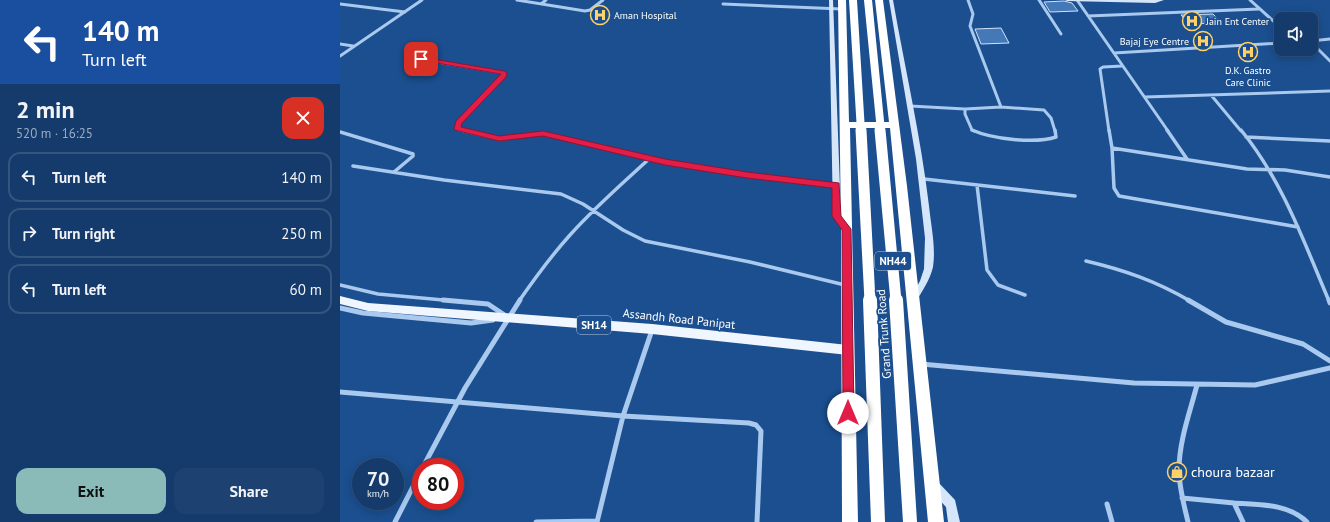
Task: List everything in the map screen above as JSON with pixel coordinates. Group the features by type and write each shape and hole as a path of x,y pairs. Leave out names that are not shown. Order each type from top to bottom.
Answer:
{"highway":[{"name":"Grand Trunk Road","path":"853,0 868,258 878,522"},
{"name":"Grand Trunk Road","path":"868,0 892,260 910,522"},
{"path":"879,0 895,125 936,522"},
{"path":"839,6 847,229 850,522"},
{"path":"844,125 895,125"}],"main road":[{"name":"Assandh Road Panipat","path":"340,300 368,307 652,329 848,350"}],"street":[{"path":"340,56 422,0"},
{"path":"517,0 587,11 603,0"},
{"path":"541,4 546,0"},
{"path":"831,0 839,6"},
{"path":"890,0 924,179 929,264 928,274 913,301"},
{"path":"968,0 972,14 970,26 1001,107"},
{"path":"1039,0 1061,34"},
{"path":"1068,0 1162,0"},
{"path":"1077,0 1187,159"},
{"path":"1250,0 1274,22"},
{"path":"340,4 405,12"},
{"path":"723,4 839,6"},
{"path":"839,6 836,186 837,216 847,229"},
{"path":"1088,16 1259,9"},
{"path":"1318,40 1330,39"},
{"path":"1114,53 1274,43"},
{"path":"340,44 353,46"},
{"path":"1318,48 1330,61"},
{"path":"407,57 504,73 504,75 458,123 457,129 499,139 543,133 650,158 716,171 836,186"},
{"path":"1122,66 1103,67 1100,69 1112,148 1114,188 1119,196 1298,227"},
{"path":"1145,97 1330,91"},
{"path":"1211,95 1246,137 1269,169 1298,227 1330,304"},
{"path":"910,106 965,109 1001,107 1044,110 1049,112 1056,137 1052,139 1031,139 979,134 974,132 970,127 965,114 965,109"},
{"path":"340,132 413,154 413,156 394,172"},
{"path":"1246,137 1330,141"},
{"path":"1112,148 1247,168 1309,173 1330,177"},
{"path":"428,458 456,403 509,318 548,262 593,211 650,158"},
{"path":"353,166 561,194 576,200 634,236 653,244 750,262 847,286"},
{"path":"924,179 1075,196"},
{"path":"977,185 987,270 998,285 1025,295"},
{"path":"1086,261 1123,270 1155,283 1178,294 1226,322 1303,344 1330,361"},
{"path":"340,285 378,294 488,304 509,318"},
{"path":"340,308 363,313 471,323 509,318"},
{"path":"536,522 597,521 623,416 652,329"},
{"path":"919,364 1134,383 1197,385 1255,385 1330,368"},
{"path":"1188,522 1182,498 1179,469 1182,447 1197,385"},
{"path":"340,392 456,403 623,416 749,423 756,425 761,431 757,522"},
{"path":"932,484 951,504 954,522"},
{"path":"395,522 412,489"},
{"path":"1182,498 1288,509 1296,513 1307,522"},
{"path":"1234,503 1243,522"},
{"path":"1107,504 1112,522"}],"building":[{"path":"1064,1 1072,3 1078,11 1050,12 1044,2"},
{"path":"1213,14 1222,23 1189,24 1181,15"},
{"path":"1001,28 1009,43 981,44 975,29"}],"place":[{"name":"Aman Hospital","path":"600,15"},
{"name":"Jain Ent Center","path":"1192,21"},
{"name":"Bajaj Eye Centre","path":"1203,41"},
{"name":"D.K. Gastro Care Clinic","path":"1248,52"},
{"name":"choura bazaar","path":"1177,472"}],"route":[{"path":"421,59 504,73 504,75 458,123 457,129 499,139 543,133 665,162 716,171 836,186 837,216 847,229 848,413"}]}
